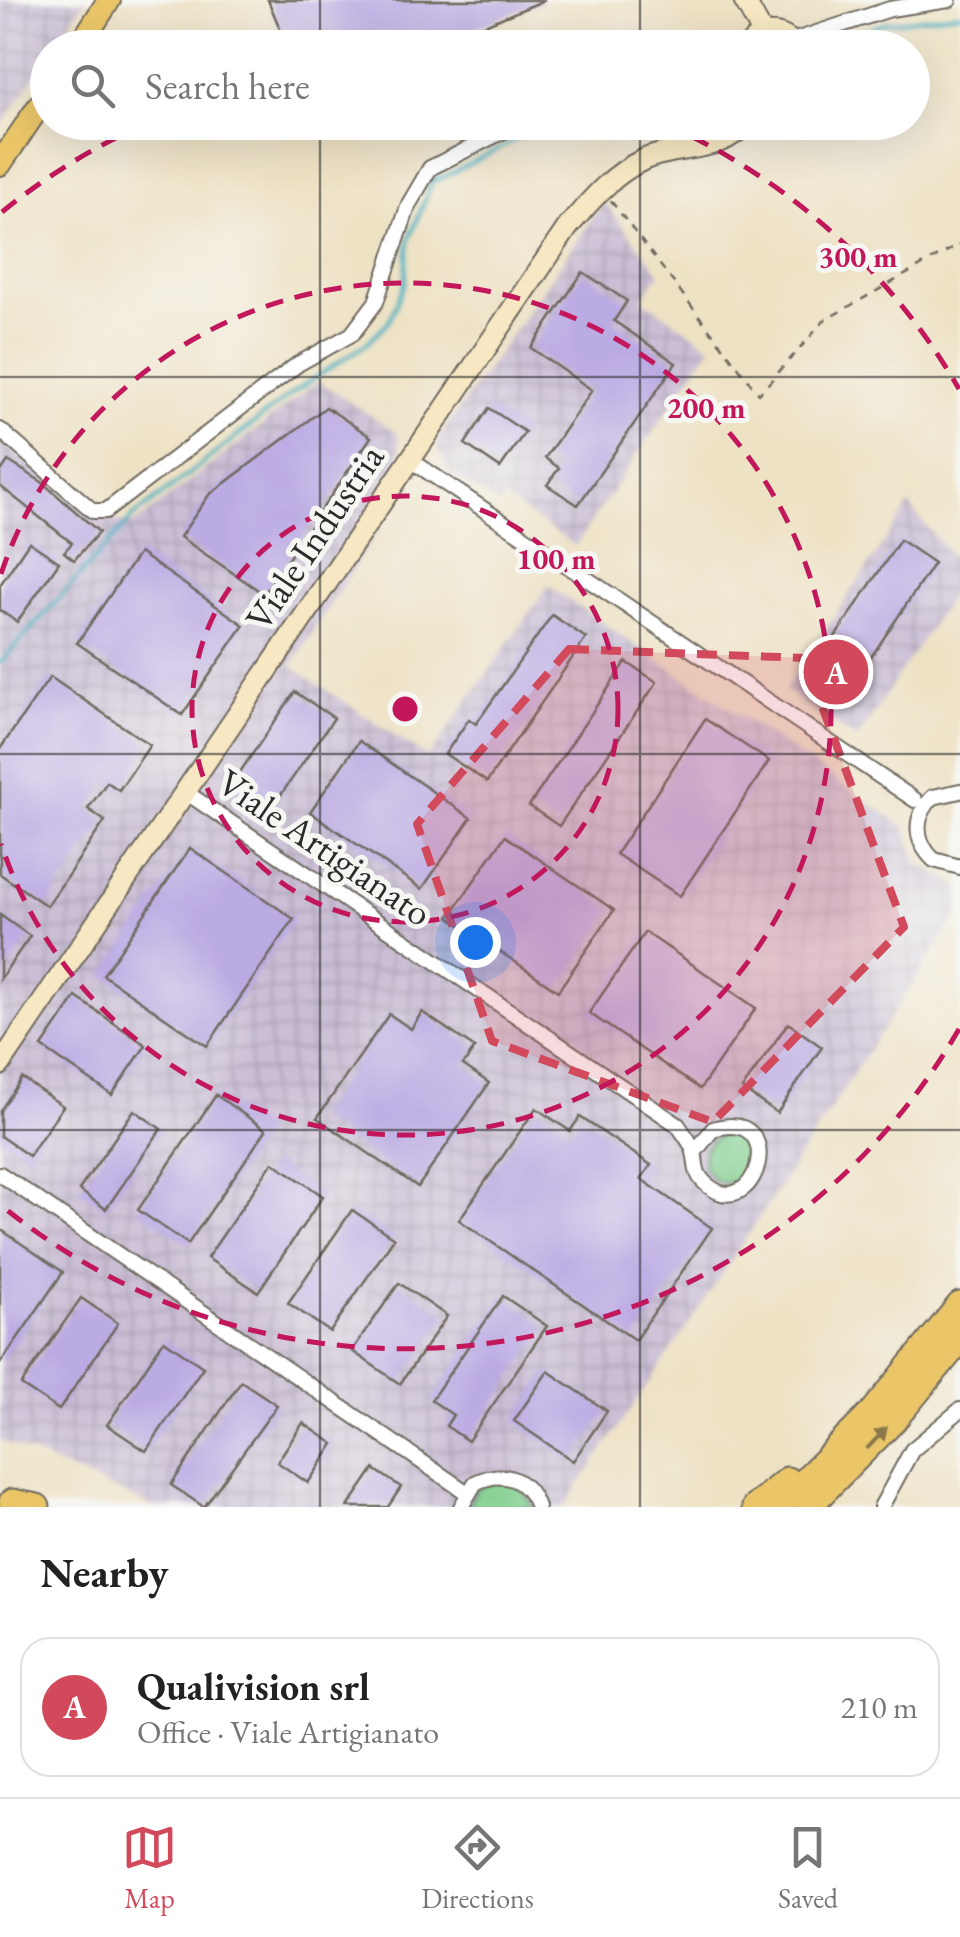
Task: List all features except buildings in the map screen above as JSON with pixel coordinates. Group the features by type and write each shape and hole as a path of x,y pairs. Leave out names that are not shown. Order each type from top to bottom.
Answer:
{"highway":[{"path":"778,1507 874,1411 960,1305"},
{"path":"808,1507 892,1422 960,1340"},
{"path":"754,1507 912,1366"}],"main road":[{"path":"90,30 109,0"},
{"path":"0,164 30,120"}],"street":[{"path":"744,0 753,30"},
{"path":"835,30 890,9 949,0"},
{"path":"0,430 93,511 106,511 298,364 352,334 376,302 408,204 430,168 486,140"},
{"name":"Viale Industria","path":"0,1065 544,258 601,188 646,159 726,140"},
{"path":"410,458 918,807"},
{"path":"918,807 933,797 960,790"},
{"name":"Viale Artigianato","path":"184,792 678,1125"},
{"path":"918,807 917,826 924,851 945,866 960,867"},
{"path":"678,1125 713,1129 735,1126 753,1138 760,1158 754,1179 736,1190 714,1189 698,1174 694,1153 678,1125"},
{"path":"694,1153 698,1143 713,1129"},
{"path":"0,1174 464,1500 487,1477 512,1478 532,1493 537,1507"},
{"path":"881,1507 912,1450 960,1410"}],"path":[{"path":"601,188 759,394 775,370 825,320 960,244"}],"highlighted area":[{"path":"569,649 804,658 904,927 713,1122 492,1041 417,824"}],"shaded area":[{"path":"0,0 85,0 65,30 30,30 30,83 0,128"},
{"path":"604,202 660,273 642,299 711,346 575,546 504,498 499,505 451,474 437,447 440,436"},
{"path":"319,381 398,434 402,492 291,666 428,758 548,586 905,827 918,863 960,887 960,911 696,1314 564,1507 154,1507 0,1440 0,440 86,511 133,525"},
{"path":"909,505 960,567 960,581 857,739 785,690"}],"green space":[{"path":"727,1135 744,1142 751,1159 744,1176 727,1183 710,1176 703,1159 710,1142"},
{"path":"497,1480 518,1484 534,1507 467,1507 477,1489"}],"waterway":[{"path":"866,30 885,23 960,13"},
{"path":"436,181 516,140"},
{"path":"0,663 132,518 294,392 366,344 389,321 405,283 409,240 435,174"}],"place":[{"name":"Qualivision srl","path":"836,672"}]}
